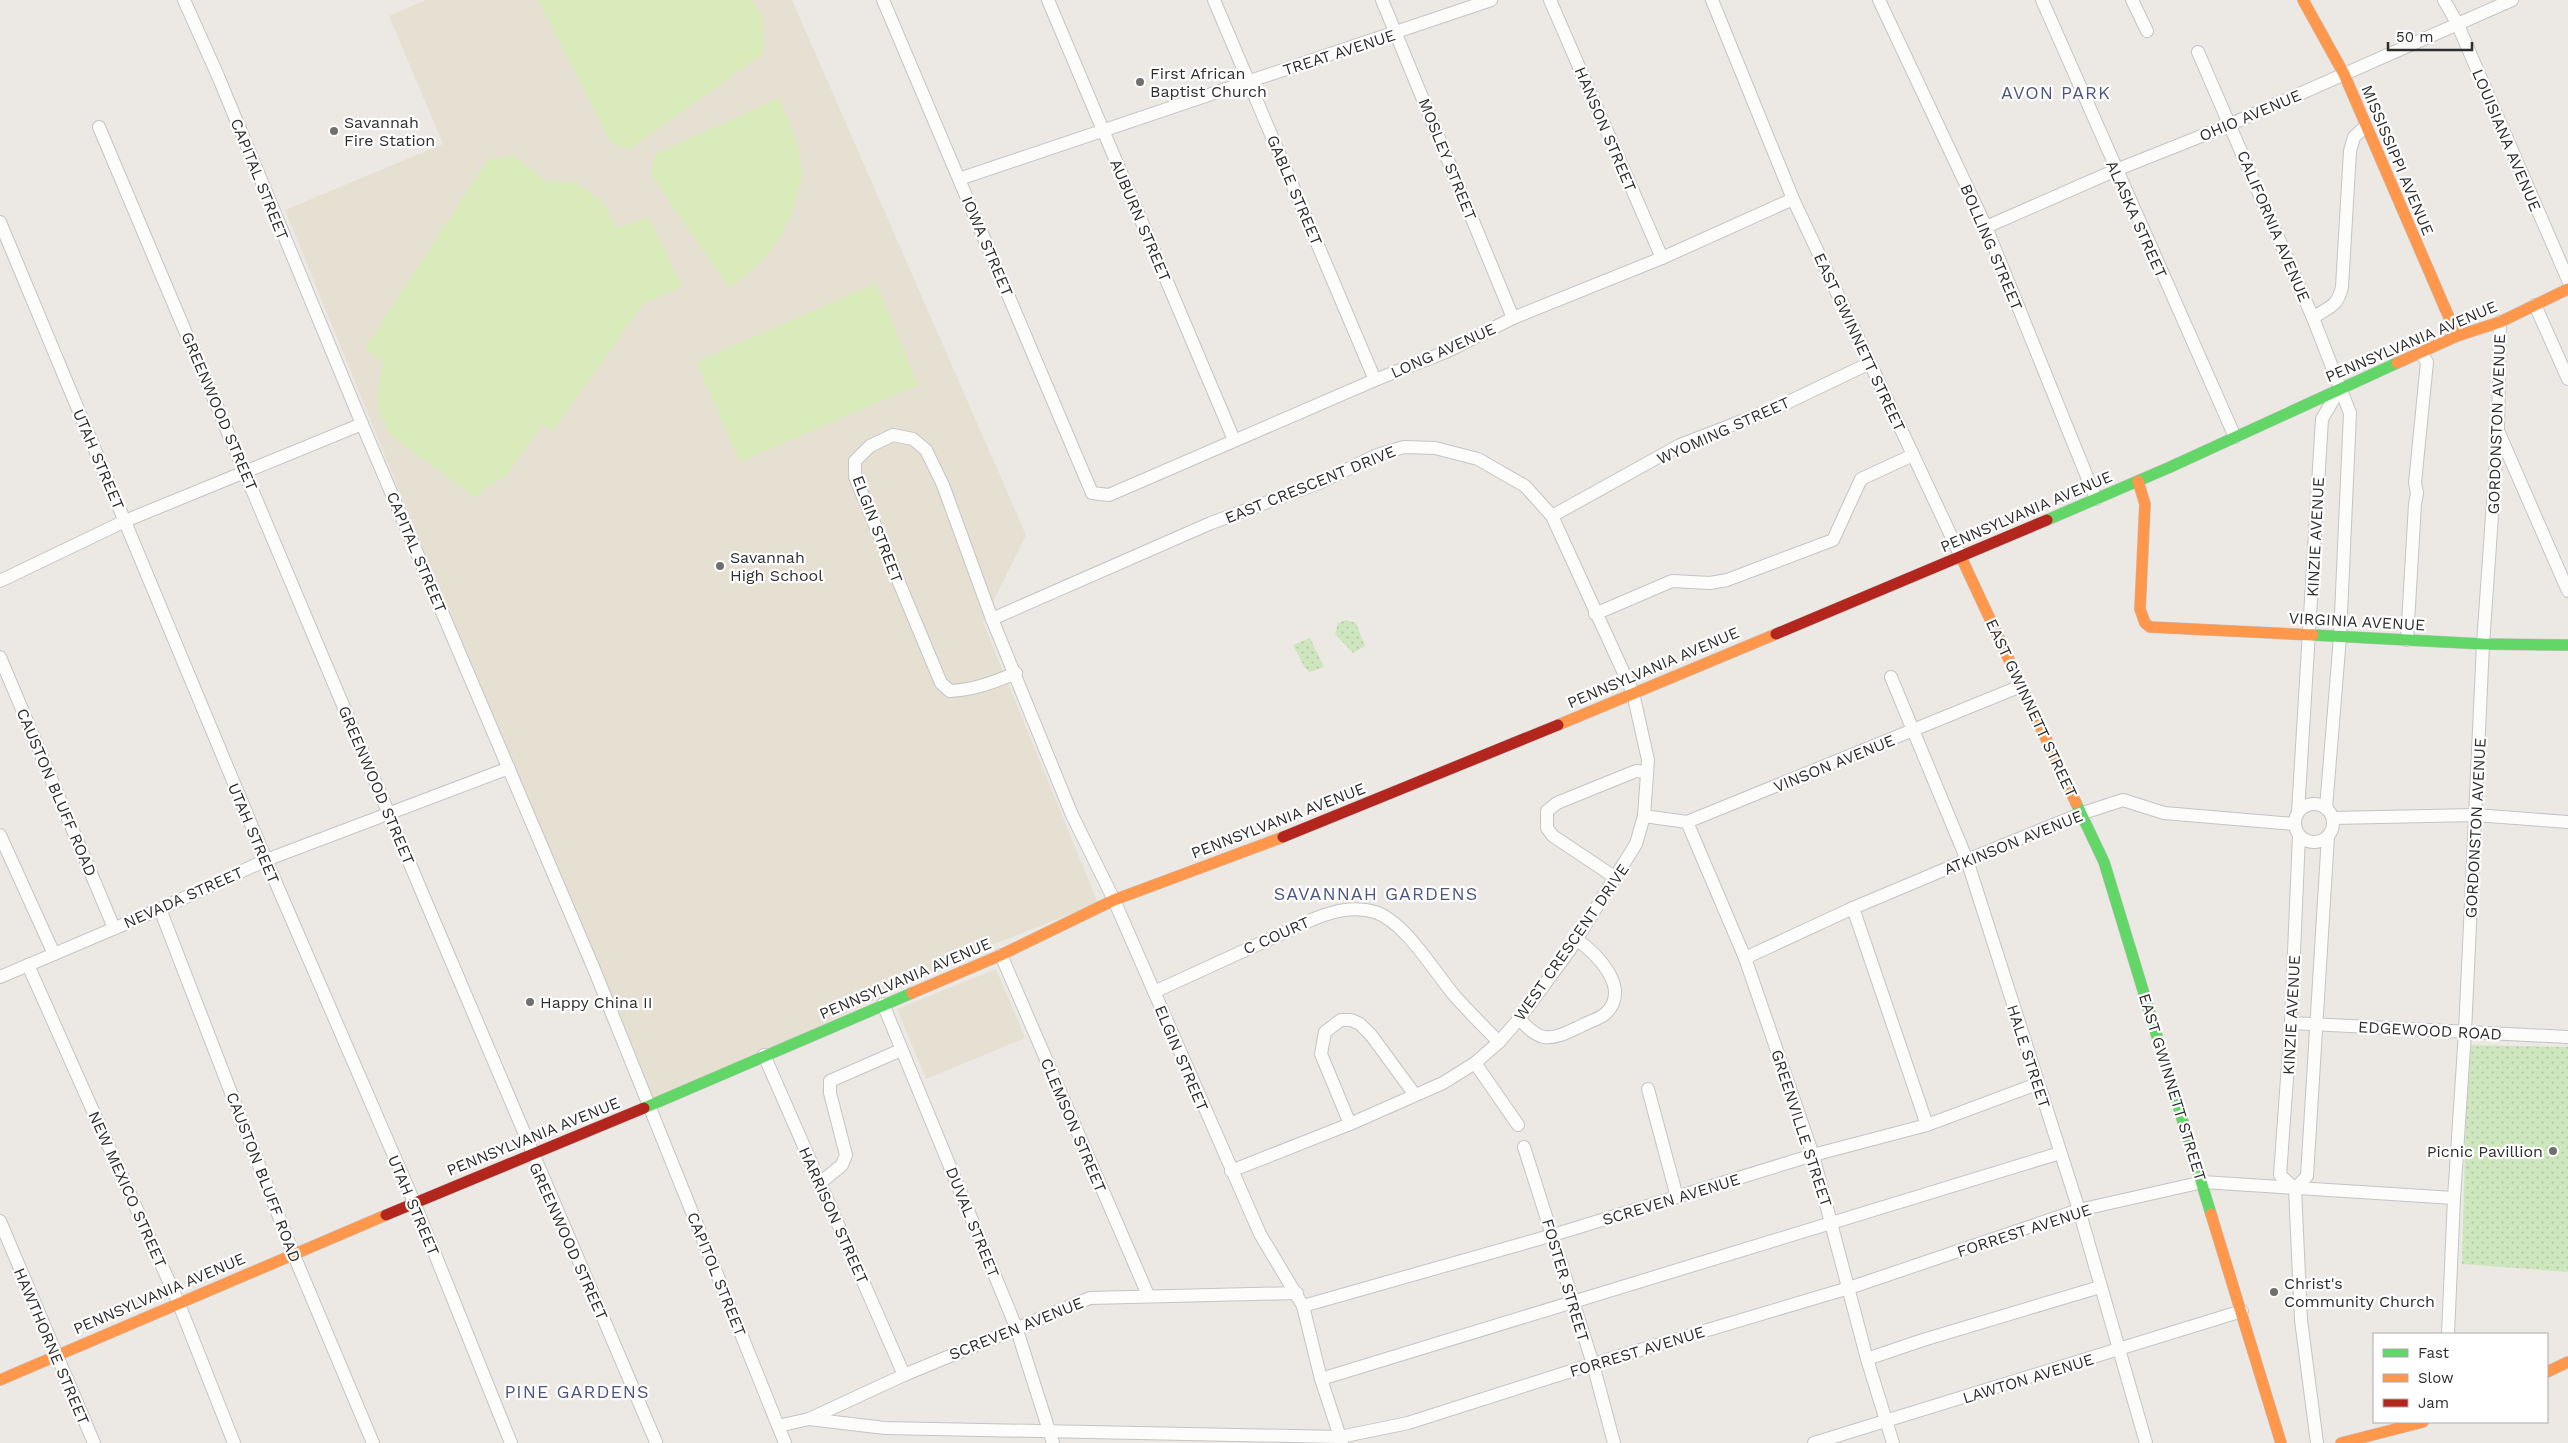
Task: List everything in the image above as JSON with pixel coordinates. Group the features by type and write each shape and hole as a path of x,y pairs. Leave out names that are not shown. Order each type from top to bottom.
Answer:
{"main road":[{"name":"MISSISSIPPI AVENUE","path":"2303,0 2344,74 2364,125 2457,336"},
{"name":"PENNSYLVANIA AVENUE","path":"0,1380 56,1354 179,1304 292,1253 414,1202 532,1156 883,1004 1001,956 1114,900 1275,840 1961,557 2138,481 2420,352 2457,336 2500,322 2568,289"},
{"name":"VIRGINIA AVENUE","path":"2138,481 2145,504 2140,608 2145,623 2157,629 2483,644 2568,645"},
{"name":"EAST GWINNETT STREET","path":"1961,557 2083,813 2104,862 2281,1443"},
{"path":"2548,1372 2568,1362"},
{"path":"2341,1443 2419,1423"}],"street":[{"name":"CAPITAL STREET","path":"184,0 650,1105"},
{"name":"IOWA STREET","path":"883,0 1092,493"},
{"name":"AUBURN STREET","path":"1048,0 1234,440"},
{"name":"GABLE STREET","path":"1214,0 1376,380"},
{"name":"MOSLEY STREET","path":"1382,0 1513,318"},
{"name":"TREAT AVENUE","path":"960,179 1396,33 1465,4 1491,0"},
{"name":"HANSON STREET","path":"1550,0 1662,258"},
{"name":"EAST GWINNETT STREET","path":"1712,0 1793,199 1961,557"},
{"name":"BOLLING STREET","path":"1879,0 1986,227 2096,499"},
{"name":"ALASKA STREET","path":"2042,0 2234,437"},
{"path":"2132,0 2147,31"},
{"name":"LOUISIANA AVENUE","path":"2444,0 2457,23 2568,280"},
{"name":"OHIO AVENUE","path":"1986,227 2116,170 2230,125 2512,0"},
{"name":"CALIFORNIA AVENUE","path":"2198,52 2314,318"},
{"path":"2314,318 2326,312 2339,300 2342,287 2350,151 2354,137 2364,128 2364,125"},
{"name":"GREENWOOD STREET","path":"99,127 245,470 532,1156 656,1442"},
{"name":"LONG AVENUE","path":"1092,493 1108,495 1234,440 1448,351 1513,318 1662,258 1793,199"},
{"name":"UTAH STREET","path":"0,222 266,860 414,1202 511,1443"},
{"path":"2535,305 2568,379"},
{"name":"KINZIE AVENUE","path":"2314,318 2350,414 2330,813"},
{"name":"GORDONSTON AVENUE","path":"2448,1333 2454,1198 2466,1032 2483,644 2498,431 2500,322"},
{"path":"2407,640 2417,492 2415,483 2427,362 2420,352"},
{"name":"WYOMING STREET","path":"1552,516 1680,446 1778,406 1870,363"},
{"name":"KINZIE AVENUE","path":"2328,836 2307,1176 2295,1189 2280,1175 2291,1023 2297,823 2322,419 2341,388"},
{"path":"0,581 125,521 245,470 362,424"},
{"path":"2498,431 2568,591"},
{"name":"ELGIN STREET","path":"1016,673 991,684 964,691 950,691 941,682 855,477 855,461 870,446 893,435 913,439 926,450 959,526 992,619 1016,673 1066,799 1114,900 1260,1234 1298,1293 1321,1379 1341,1440"},
{"name":"EAST CRESCENT DRIVE","path":"992,619 1211,523 1319,483 1377,455 1404,447 1435,448 1478,459 1525,486 1552,516 1632,693"},
{"path":"1595,614 1672,581 1710,582 1743,576 1833,540 1861,479 1913,455"},
{"name":"CAUSTON BLUFF ROAD","path":"0,657 114,928"},
{"name":"HALE STREET","path":"1891,677 1967,860 2078,1210 2146,1443"},
{"name":"VINSON AVENUE","path":"1644,816 1686,822 2021,686"},
{"name":"WEST CRESCENT DRIVE","path":"1231,1171 1350,1124 1443,1082 1475,1063 1499,1042 1519,1019 1576,939 1636,844 1644,816 1648,760 1632,693"},
{"name":"NEVADA STREET","path":"0,977 160,909 266,860 388,812 508,768"},
{"path":"1616,878 1553,836 1547,828 1547,811 1557,803 1636,771 1646,772"},
{"name":"ATKINSON AVENUE","path":"1745,958 1853,908 1967,860 2083,813 2123,800 2164,813 2297,823"},
{"name":"ATKINSON AVENUE","path":"2297,823 2308,804 2321,804 2330,813 2475,816 2568,822"},
{"path":"2328,836 2332,831 2330,813"},
{"name":"GREENVILLE STREET","path":"1686,822 1745,958 1814,1155 1848,1288 1893,1443"},
{"name":"ATKINSON AVENUE","path":"2297,823 2310,842 2316,842 2328,836"},
{"path":"0,835 54,954"},
{"path":"1853,908 1926,1125"},
{"name":"CAUSTON BLUFF ROAD","path":"160,909 292,1253 373,1443"},
{"name":"C COURT","path":"1154,992 1336,910 1374,912 1390,919 1455,996 1499,1042"},
{"path":"1519,1019 1533,1032 1544,1037 1554,1036 1604,1015 1612,1006 1614,983 1602,960 1576,939"},
{"name":"CLEMSON STREET","path":"1001,956 1148,1295"},
{"name":"NEW MEXICO STREET","path":"28,965 179,1304 234,1443"},
{"name":"DUVAL STREET","path":"883,1004 1016,1327 1051,1437"},
{"path":"1350,1124 1321,1054 1326,1032 1341,1020 1351,1020 1360,1024 1371,1035 1415,1095"},
{"name":"EDGEWOOD ROAD","path":"2291,1023 2568,1037"},
{"path":"820,1183 842,1165 846,1155 830,1093 830,1081 901,1050"},
{"name":"HARRISON STREET","path":"764,1055 904,1375"},
{"path":"1475,1063 1518,1125"},
{"name":"SCREVEN AVENUE","path":"1303,1306 1553,1235 1814,1155 1926,1125 2037,1084"},
{"path":"1648,1089 1677,1197"},
{"name":"CAPITOL STREET","path":"650,1105 785,1443"},
{"name":"FOSTER STREET","path":"1524,1147 1574,1302 1614,1443"},
{"path":"1321,1379 2060,1153"},
{"name":"FORREST AVENUE","path":"808,1419 885,1428 1051,1437 1341,1440 1408,1423 1592,1364 1848,1288 2078,1210 2203,1182 2454,1198"},
{"path":"2295,1189 2301,1320 2317,1443"},
{"name":"HAWTHORNE STREET","path":"0,1221 94,1443"},
{"path":"1868,1359 1923,1340 2100,1287"},
{"name":"SCREVEN AVENUE","path":"778,1426 808,1419 904,1375 1016,1327 1090,1298 1148,1295 1298,1293"},
{"name":"LAWTON AVENUE","path":"1814,1443 2118,1351 2242,1311"}],"shaded area":[{"name":"Savannah High School","path":"426,0 792,0 1026,535 983,622 1098,903 997,943 649,1105 285,210 443,144 389,16"},
{"path":"996,969 1025,1038 926,1079 897,1009"}],"green space":[{"path":"538,0 752,0 762,17 764,53 630,149 611,143"},
{"path":"779,98 787,115 800,156 802,175 800,184 786,227 772,250 753,269 729,288 651,175 655,154"},
{"path":"514,156 546,181 575,182 603,202 617,228 649,217 682,287 644,303 553,431 543,424 507,474 475,497 395,439 382,421 379,412 378,395 383,363 365,348 488,159"},
{"path":"876,283 918,385 740,462 696,362"},
{"path":"1346,620 1356,623 1365,646 1353,653 1335,634 1338,623"},
{"path":"1310,638 1324,667 1310,672 1305,668 1293,645"},
{"path":"2468,1045 2568,1047 2568,1272 2462,1264"}],"traffic: fast":[{"path":"2047,520 2168,468 2397,363"},
{"path":"2313,635 2483,644 2568,645"},
{"path":"2076,803 2104,862 2211,1214"},
{"path":"644,1108 912,993"}],"traffic: slow":[{"path":"2303,0 2344,74 2457,336"},
{"path":"2397,363 2457,336 2500,322 2568,289"},
{"path":"2138,481 2145,504 2140,609 2145,623 2150,627 2313,635"},
{"path":"1961,557 2076,803"},
{"path":"1558,725 1776,634"},
{"path":"912,993 1001,955 1114,900 1283,837"},
{"path":"2211,1214 2281,1443"},
{"path":"0,1380 386,1215"},
{"path":"2548,1372 2568,1362"},
{"path":"2341,1443 2419,1423"}],"traffic: jam":[{"path":"1776,634 2047,520"},
{"path":"1283,837 1558,725"},
{"path":"386,1215 644,1108"}],"place":[{"name":"First African Baptist Church","path":"1140,82"},
{"name":"Savannah Fire Station","path":"334,131"},
{"name":"Savannah High School","path":"720,566"},
{"name":"Happy China II","path":"530,1002"},
{"name":"Picnic Pavillion","path":"2553,1151"},
{"name":"Christ's Community Church","path":"2274,1292"}],"district":[{"name":"AVON PARK","path":"2056,93"},
{"name":"SAVANNAH GARDENS","path":"1376,894"},
{"name":"PINE GARDENS","path":"577,1392"}]}
